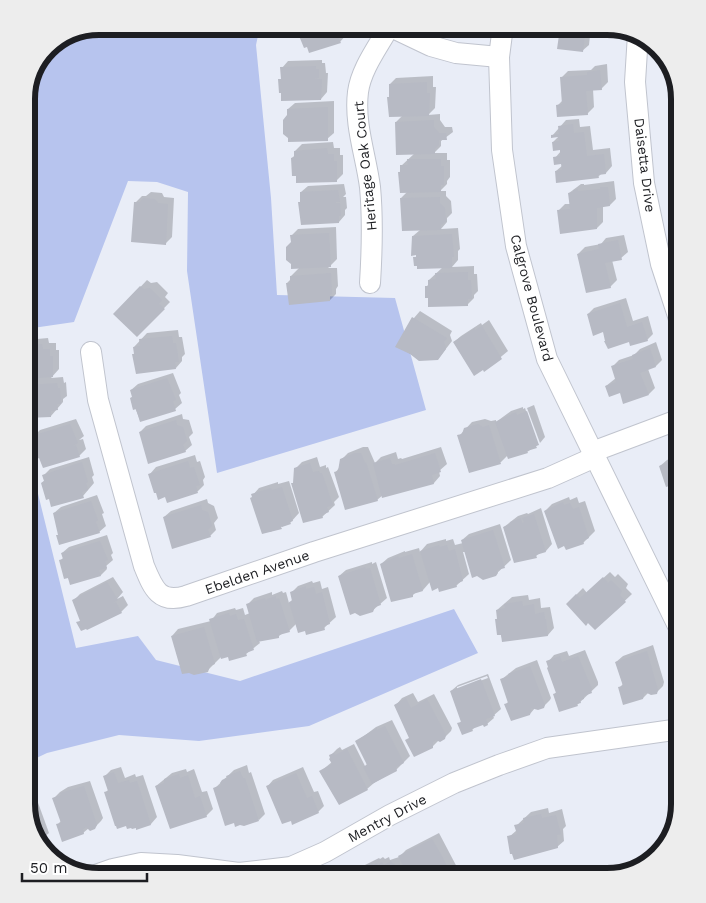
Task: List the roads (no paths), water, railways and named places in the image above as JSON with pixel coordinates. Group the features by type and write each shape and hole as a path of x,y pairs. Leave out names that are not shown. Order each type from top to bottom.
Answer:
{"street":[{"name":"Heritage Oak Court","path":"370,283 372,227 370,186 357,116 358,91 366,68 385,35"},
{"path":"407,35 431,46 456,53 499,57"},
{"name":"Calgrove Boulevard","path":"502,35 499,57 502,150 516,246 547,359 671,612"},
{"name":"Daisetta Drive","path":"637,43 635,82 644,183 661,264 671,295"},
{"name":"Ebelden Avenue","path":"91,352 98,400 144,566 157,593 166,598 178,599 314,552 548,478 594,454 671,423"},
{"name":"Mentry Drive","path":"282,868 291,867 325,852 390,815 454,783 500,764 547,748 671,730"},
{"name":"Mentry Drive","path":"118,868 141,863 200,868"}]}
